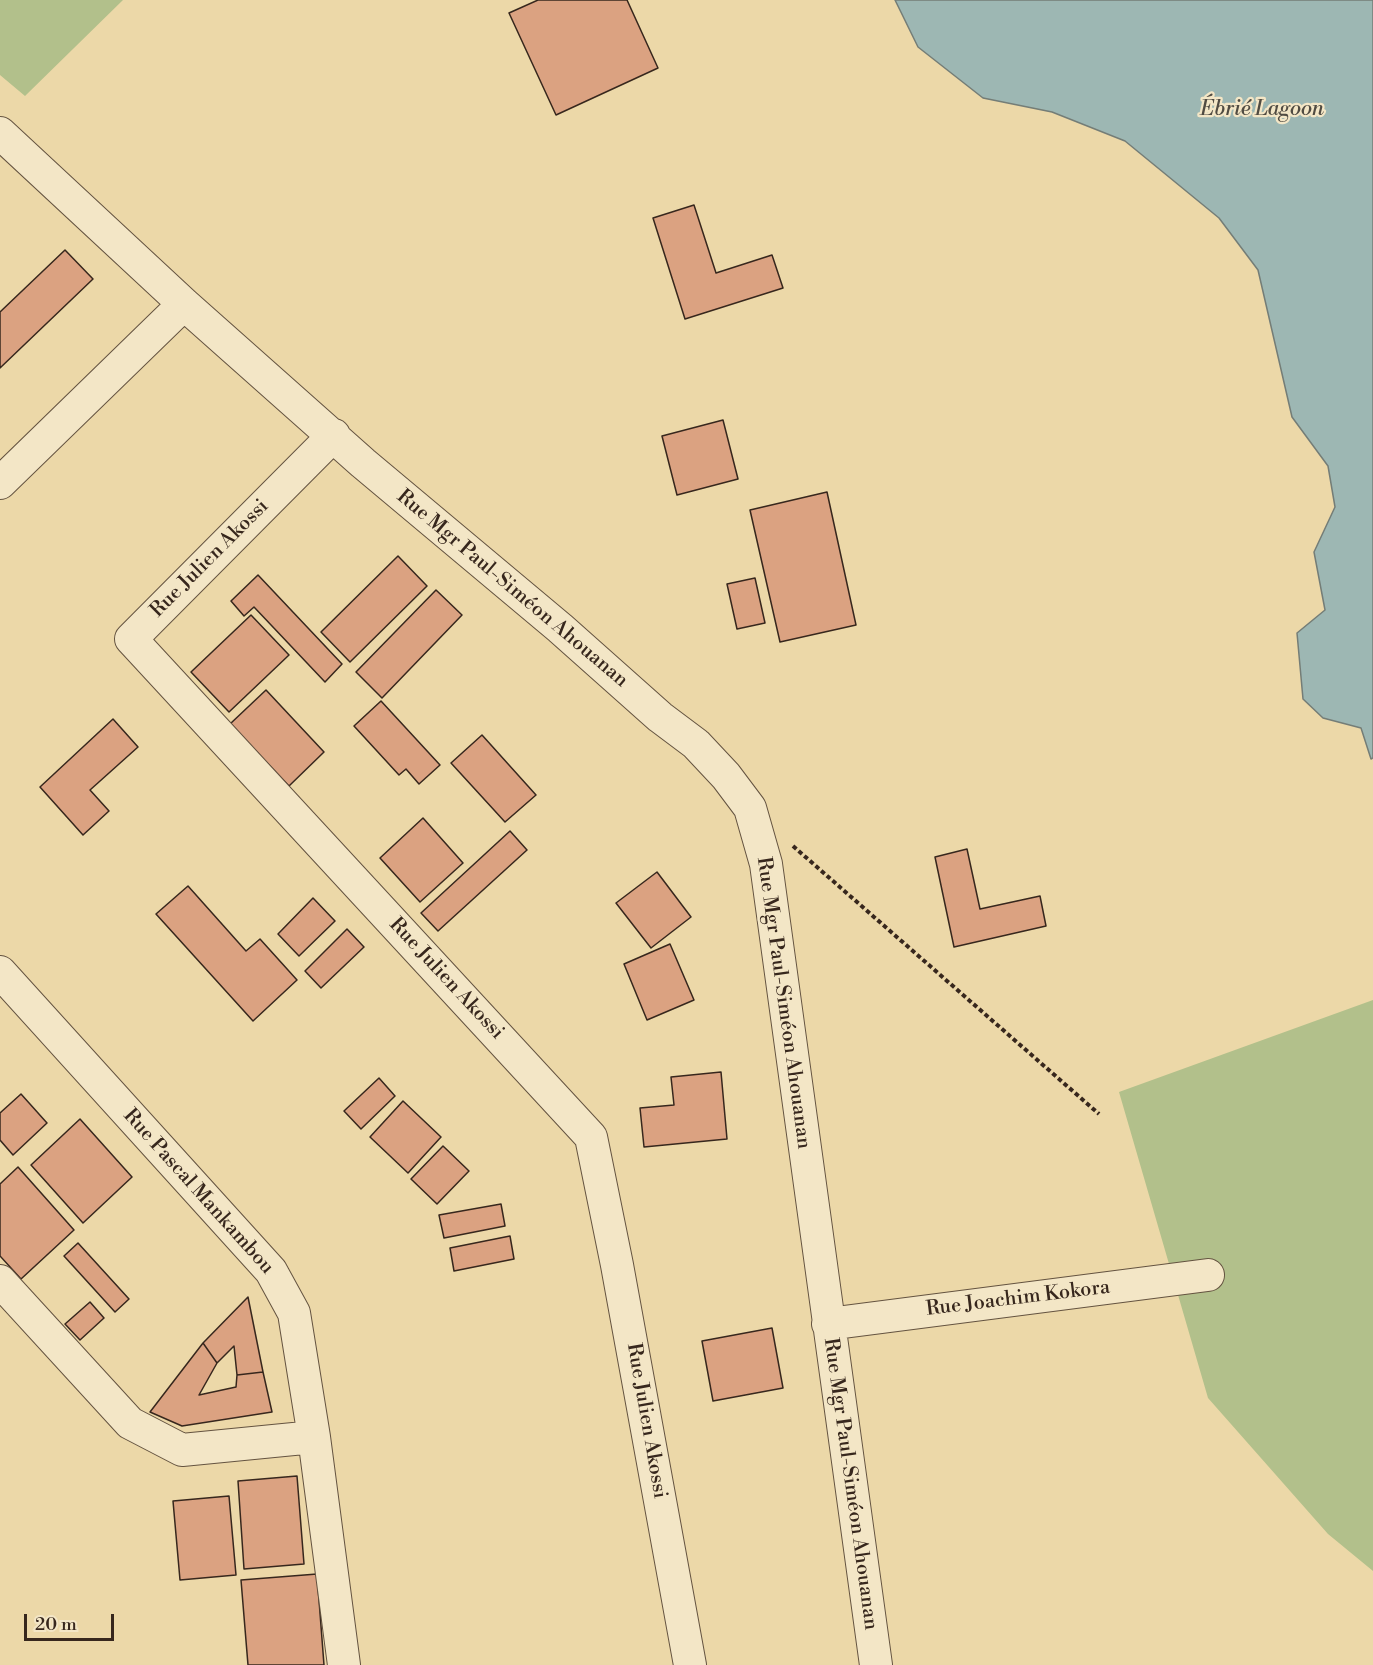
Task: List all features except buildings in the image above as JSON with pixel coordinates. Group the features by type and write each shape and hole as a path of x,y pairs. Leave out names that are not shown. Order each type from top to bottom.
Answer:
{"street":[{"name":"Rue Mgr Paul-Siméon Ahouanan","path":"0,133 184,304 363,463 560,628 660,717 696,744 726,776 750,808 766,864 876,1665"},
{"path":"0,483 184,304"},
{"name":"Rue Julien Akossi","path":"334,435 131,639 591,1137 690,1665"},
{"name":"Rue Pascal Mankambou","path":"0,972 271,1272 294,1313 314,1437 344,1665"},
{"name":"Rue Joachim Kokora","path":"828,1324 1208,1275"},
{"path":"0,1281 130,1423 182,1450 314,1437"}],"path":[{"path":"785,839 1099,1114"}],"green space":[{"path":"0,0 123,0 25,96 0,75"},
{"path":"1373,1000 1373,1571 1328,1534 1208,1398 1119,1092"}],"water":[{"name":"Ébrié Lagoon","path":"895,0 1373,0 1373,758 1371,759 1361,728 1323,718 1303,699 1297,633 1325,610 1314,552 1335,507 1328,466 1292,417 1258,270 1219,218 1125,141 1052,112 983,98 918,47"}]}
